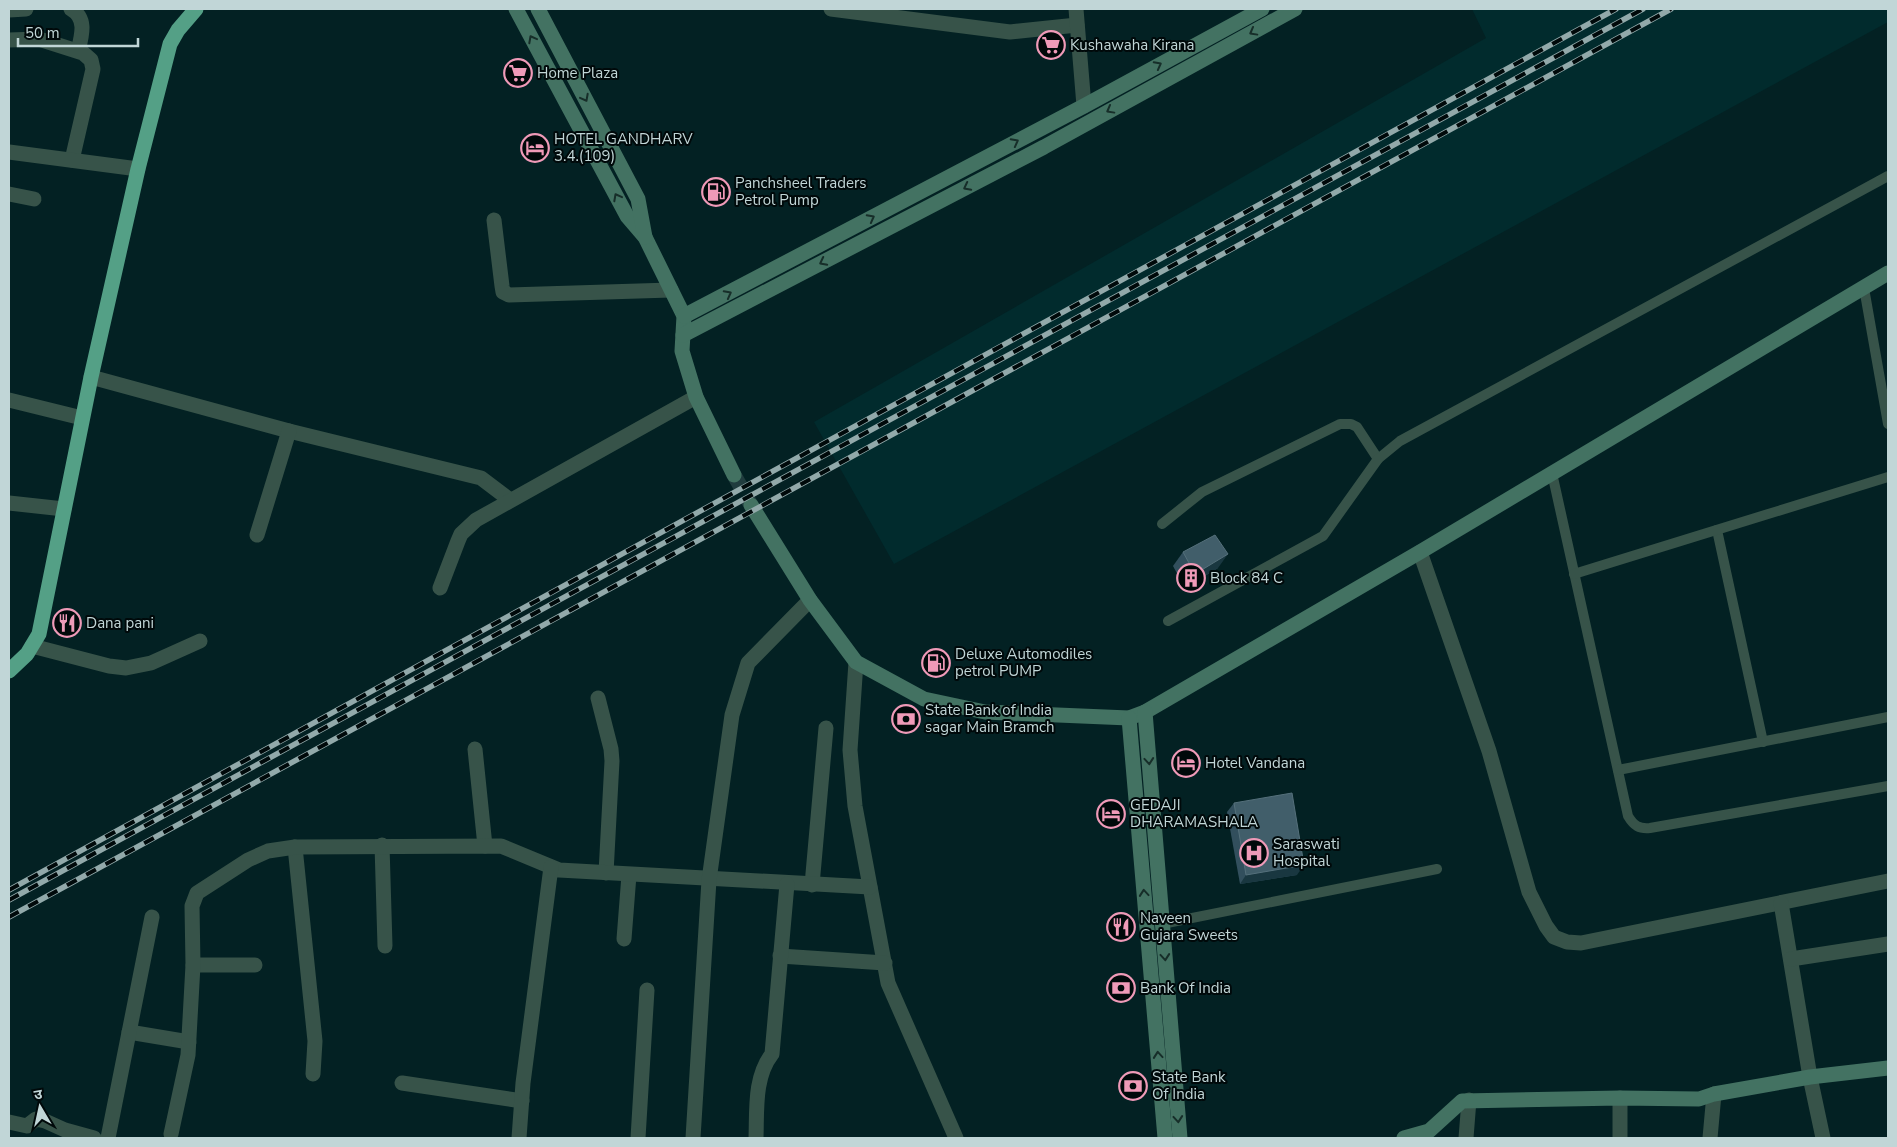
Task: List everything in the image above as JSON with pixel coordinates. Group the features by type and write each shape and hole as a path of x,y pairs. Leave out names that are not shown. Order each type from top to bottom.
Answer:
{"highway":[{"path":"9,671 27,654 39,634 82,418 138,169 170,44 180,26 196,9"}],"main road":[{"path":"516,9 627,216 645,237 684,316 682,350 696,397 734,475"},
{"path":"538,9 638,199 645,237"},
{"path":"684,316 1084,106 1262,9"},
{"path":"683,335 1044,148 1296,9"},
{"path":"751,505 810,600 856,662 924,699 985,712 1129,718 1145,712 1420,552 1888,274"},
{"path":"1145,712 1180,1138"},
{"path":"1129,718 1165,1138"},
{"path":"1404,1138 1429,1131 1462,1101 1620,1098 1699,1099 1714,1094 1810,1077 1888,1068"}],"street":[{"path":"9,10 26,9"},
{"path":"71,9 79,14 83,25 78,51"},
{"path":"831,9 1010,32 1077,25"},
{"path":"1076,9 1084,106"},
{"path":"9,40 39,39 83,53 91,60 93,69 72,160"},
{"path":"9,152 138,169"},
{"path":"9,194 34,200"},
{"path":"494,220 502,286 504,292 508,295 671,290"},
{"path":"91,377 288,431 481,478 510,500"},
{"path":"440,588 461,534 476,520 696,397"},
{"path":"9,400 82,418"},
{"path":"257,535 288,431"},
{"path":"9,503 64,509"},
{"path":"1420,552 1489,751 1529,892 1546,926 1554,937 1567,942 1581,942 1781,904 1888,881"},
{"path":"693,1138 709,880 732,715 748,663 810,600"},
{"path":"32,646 108,666 126,668 151,663 200,641"},
{"path":"856,662 850,750 854,806 888,982 956,1138"},
{"path":"598,698 611,749 612,761 606,874"},
{"path":"812,884 826,728"},
{"path":"475,749 485,846"},
{"path":"382,846 385,946"},
{"path":"171,1134 189,1042 193,965 192,906 197,893 248,860 268,851 295,847 501,846 559,870 709,880 870,887"},
{"path":"295,847 315,1042 313,1074"},
{"path":"519,1138 551,867"},
{"path":"624,939 629,875"},
{"path":"756,1138 758,1089 763,1065 772,1054 787,884"},
{"path":"1781,904 1810,1077 1823,1138"},
{"path":"108,1138 152,916"},
{"path":"1790,959 1888,944"},
{"path":"780,956 885,963"},
{"path":"193,965 255,965"},
{"path":"638,1138 647,990"},
{"path":"129,1032 189,1042"},
{"path":"402,1083 522,1101"},
{"path":"1710,1138 1714,1094"},
{"path":"1620,1098 1620,1138"},
{"path":"1466,1138 1469,1100"},
{"path":"9,1122 27,1126 36,1119 94,1138"}],"lane":[{"path":"1168,621 1324,536 1378,459 1400,441 1888,176"},
{"path":"1864,288 1888,424"},
{"path":"1162,524 1202,492 1340,424 1351,424 1357,427 1378,459"},
{"path":"1552,473 1628,816 1634,825 1642,829 1888,786"},
{"path":"1574,574 1888,476"},
{"path":"1717,530 1763,742"},
{"path":"1618,770 1888,717"},
{"path":"1162,924 1437,869"}],"shaded area":[{"path":"1472,9 1888,9 1888,22 894,564 814,422 1486,38"}],"building":[{"path":"1215,535 1228,554 1195,574 1183,552"},
{"path":"1292,793 1304,865 1246,875 1234,803"}],"tunnel":[{"path":"734,475 751,505"}],"railway":[{"path":"9,890 1616,9"},
{"path":"9,900 1643,9"},
{"path":"9,917 1671,9"}],"place":[{"name":"Kushawaha Kirana","path":"1051,45"},
{"name":"Home Plaza","path":"518,73"},
{"name":"HOTEL GANDHARV 3.4.(109)","path":"535,148"},
{"name":"Panchsheel Traders Petrol Pump","path":"716,192"},
{"name":"Block 84 C","path":"1191,578"},
{"name":"Dana pani","path":"67,623"},
{"name":"Deluxe Automodiles petrol PUMP","path":"936,663"},
{"name":"State Bank of India sagar Main Bramch","path":"906,719"},
{"name":"Hotel Vandana","path":"1186,763"},
{"name":"GEDAJI DHARAMASHALA","path":"1111,814"},
{"name":"Saraswati Hospital","path":"1254,853"},
{"name":"Naveen Gujara Sweets","path":"1121,927"},
{"name":"Bank Of India","path":"1121,988"},
{"name":"State Bank Of India","path":"1133,1086"}]}
